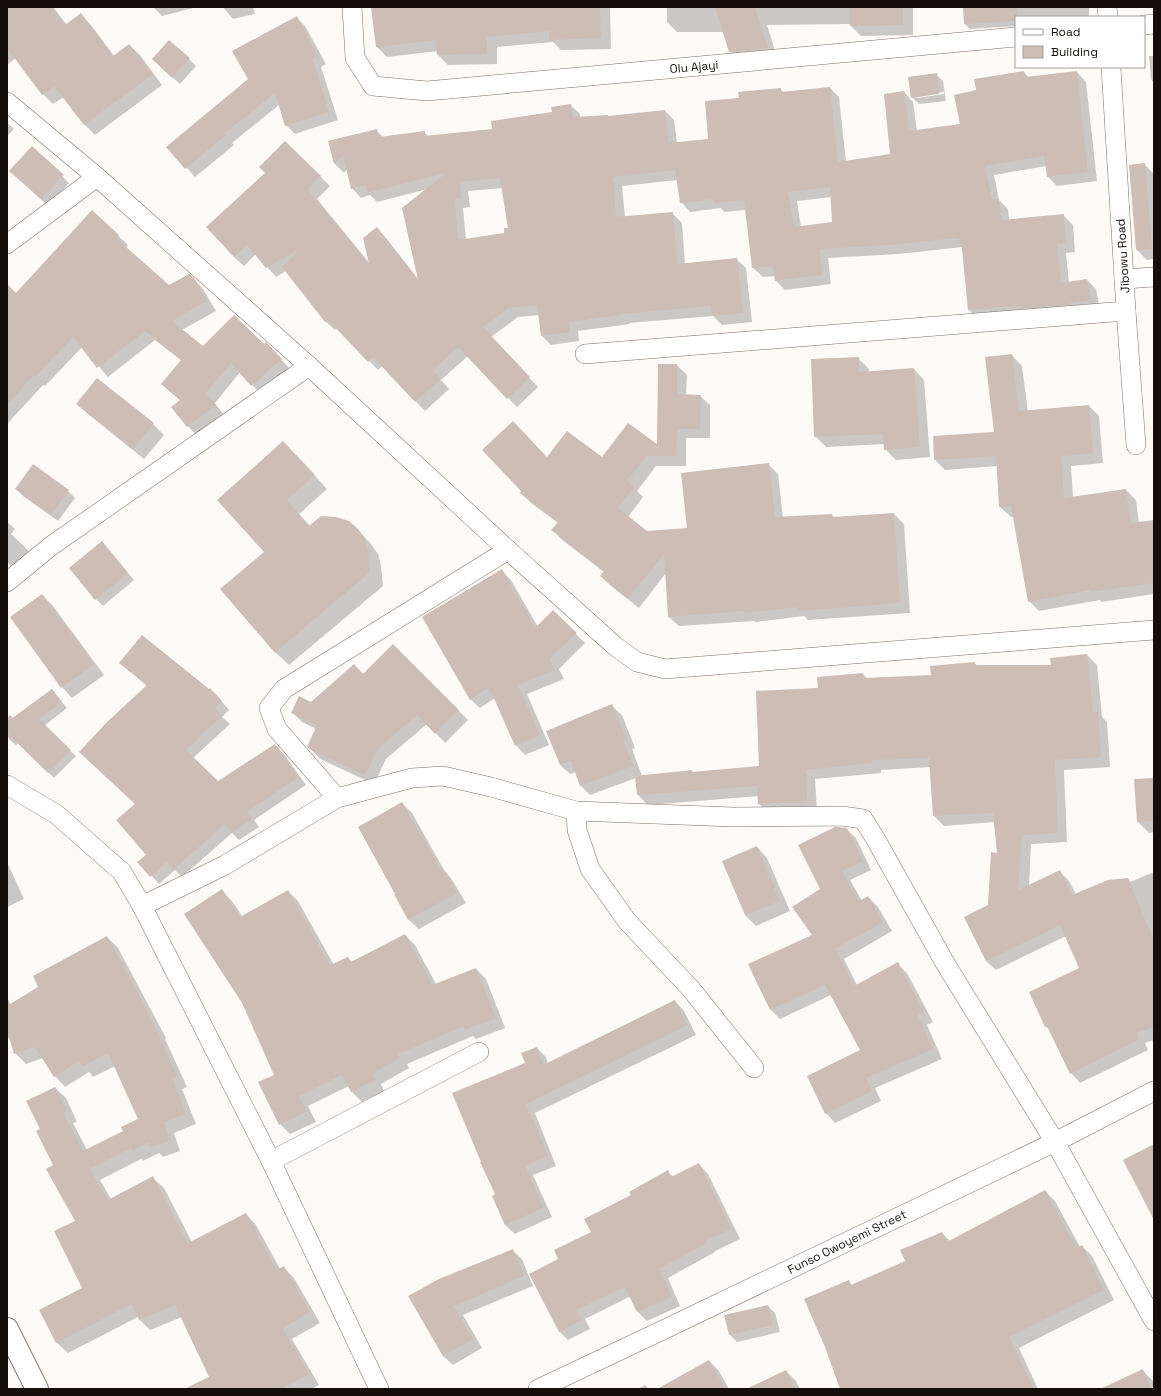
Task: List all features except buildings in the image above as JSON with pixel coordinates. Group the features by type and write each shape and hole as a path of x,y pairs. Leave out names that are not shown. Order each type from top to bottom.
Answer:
{"street":[{"name":"Olu Ajayi","path":"352,7 355,58 373,86 427,91 1015,37"},
{"name":"Jibowu Road","path":"1111,68 1136,445"},
{"path":"7,102 97,178 309,366 508,550 615,646 637,662 664,669 1154,630"},
{"path":"7,244 97,178"},
{"path":"1124,279 1154,277"},
{"path":"585,354 1126,311"},
{"path":"7,582 51,546 309,366"},
{"path":"337,798 277,729 269,708 284,689 508,550"},
{"path":"142,906 225,866 337,798 412,778 443,776 491,787 576,811 733,817 842,816 863,819 945,963 1055,1142 1154,1320"},
{"path":"7,785 56,814 122,872 142,906 271,1161 379,1389"},
{"path":"576,811 578,830 590,869 626,921 691,989 754,1068"},
{"path":"271,1161 479,1052"},
{"name":"Funso Owoyemi Street","path":"538,1389 1055,1142 1154,1091"},
{"path":"7,1328 37,1389"}]}
